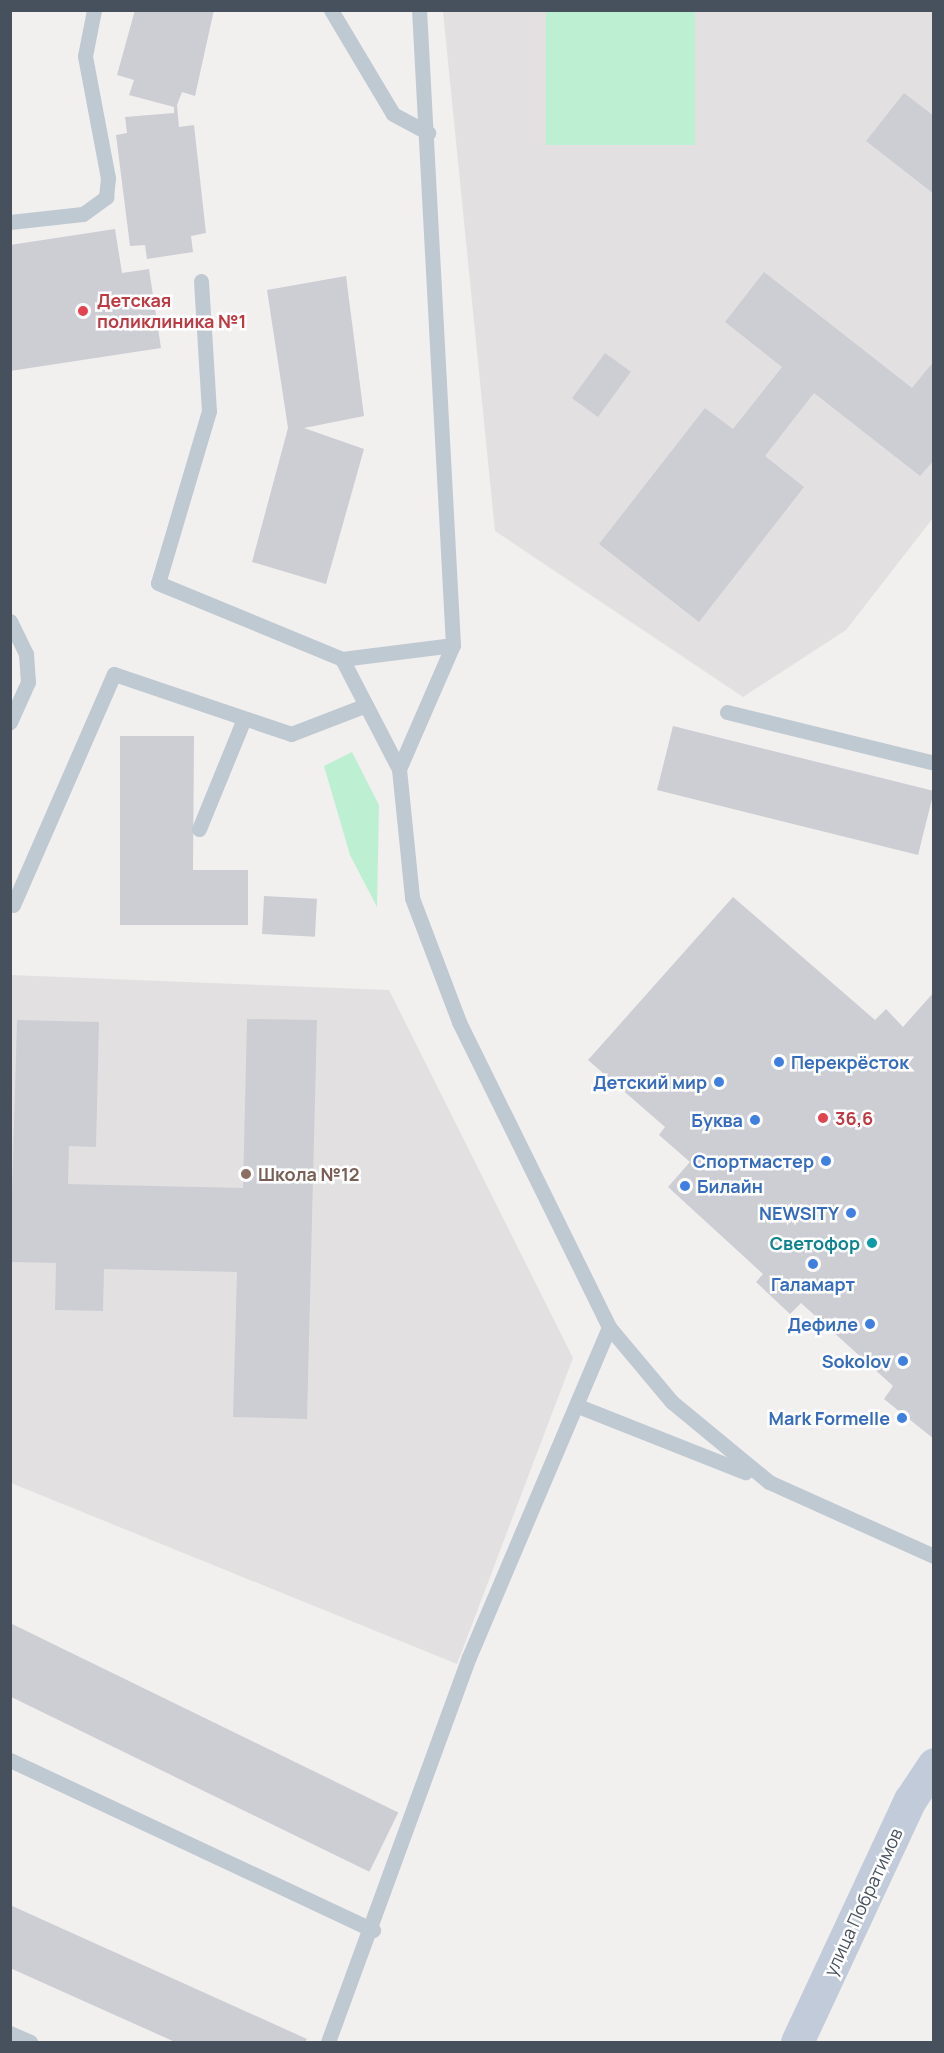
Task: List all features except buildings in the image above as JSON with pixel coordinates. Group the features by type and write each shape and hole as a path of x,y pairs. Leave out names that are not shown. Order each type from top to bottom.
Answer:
{"street":[{"name":"улица Побратимов","path":"797,2043 910,1800 933,1764"}],"lane":[{"path":"10,222 83,214 106,197 108,178 85,56 94,10"},
{"path":"331,10 393,114 428,133"},
{"path":"399,769 453,645 428,133 419,10"},
{"path":"201,281 209,411 158,583 342,659 453,645"},
{"path":"10,621 26,654 28,682 10,722"},
{"path":"342,659 399,769 412,898 459,1022 609,1327 672,1402 769,1482"},
{"path":"13,905 114,674 291,734 366,705"},
{"path":"727,712 933,763"},
{"path":"199,829 244,719"},
{"path":"328,2043 373,1930 469,1657 578,1406 609,1327"},
{"path":"578,1406 769,1482 933,1556"},
{"path":"10,1760 373,1930"},
{"path":"10,2033 30,2043"}],"shaded area":[{"path":"443,11 933,11 933,518 846,630 743,697 495,531"},
{"name":"Школа №12","path":"11,975 389,990 573,1358 457,1664 11,1483"}],"green space":[{"path":"546,11 695,11 695,145 546,145"},
{"path":"352,752 379,805 377,907 350,855 324,766"}],"place":[{"name":"Детская поликлиника №1","path":"83,311"},
{"name":"Перекрёсток","path":"779,1062"},
{"name":"Детский мир","path":"719,1082"},
{"name":"36,6","path":"823,1118"},
{"name":"Буква","path":"755,1120"},
{"name":"Спортмастер","path":"826,1161"},
{"name":"Школа №12","path":"246,1174"},
{"name":"Билайн","path":"685,1186"},
{"name":"NEWSITY","path":"851,1213"},
{"name":"Светофор","path":"872,1243"},
{"name":"Галамарт","path":"813,1264"},
{"name":"Дефиле","path":"870,1324"},
{"name":"Sokolov","path":"903,1361"},
{"name":"Mark Formelle","path":"902,1418"}]}
